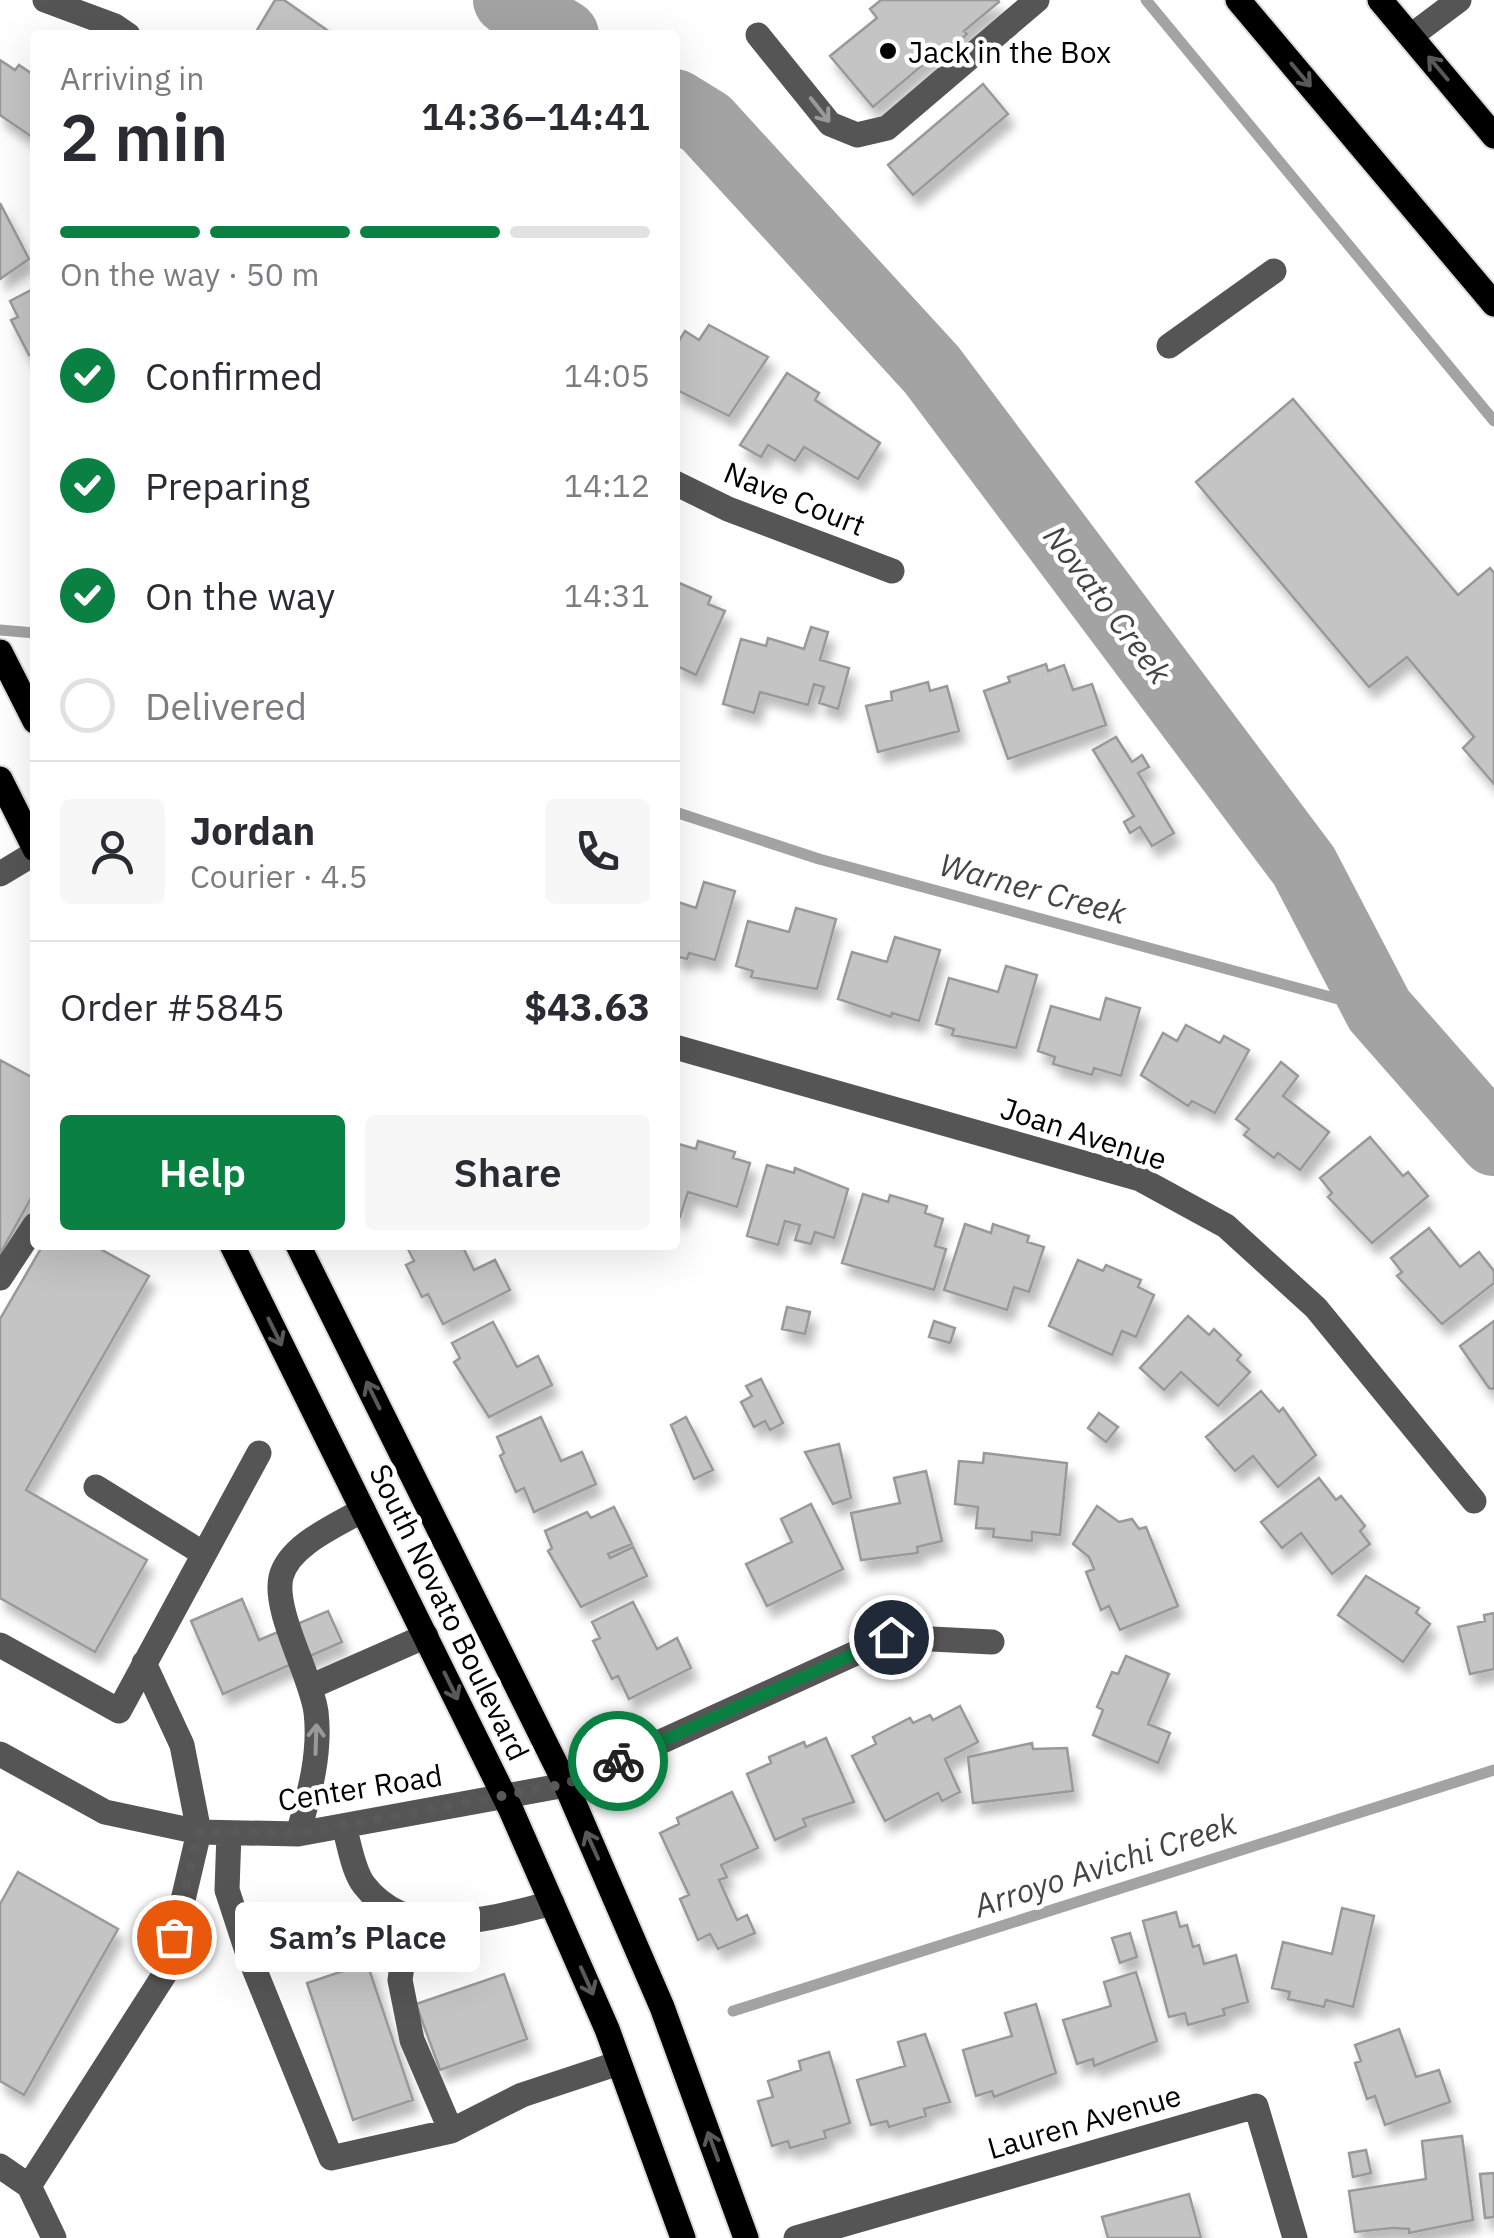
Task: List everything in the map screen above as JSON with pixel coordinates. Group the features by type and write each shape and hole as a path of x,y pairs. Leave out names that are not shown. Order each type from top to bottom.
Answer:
{"main road":[{"path":"1238,0 1494,304"},
{"path":"1380,0 1494,136"},
{"path":"1,653 30,711"},
{"path":"0,778 30,841"},
{"name":"South Novato Boulevard","path":"234,1250 505,1796 619,2063 683,2238"},
{"name":"South Novato Boulevard","path":"300,1250 566,1784 662,2007 746,2238"}],"street":[{"path":"45,0 121,30"},
{"path":"758,35 830,124 857,135 887,128 1037,0"},
{"path":"1411,36 1459,0"},
{"path":"1169,346 1274,271"},
{"name":"Nave Court","path":"680,485 728,509 892,572"},
{"path":"0,874 30,854"},
{"name":"Joan Avenue","path":"680,1048 1140,1179 1226,1226 1316,1308 1474,1501"},
{"path":"0,1278 30,1233"},
{"path":"0,1646 119,1711 259,1452"},
{"path":"96,1487 204,1554"},
{"path":"298,1834 312,1782 318,1732 310,1687 280,1594 281,1576 288,1562 312,1540 363,1510"},
{"path":"310,1687 426,1636"},
{"name":"Center Road","path":"0,1754 105,1812 199,1832 298,1834 566,1784 891,1637 992,1642"},
{"path":"29,2186 166,1972 199,1832 182,1746 144,1664"},
{"path":"344,1826 362,1883 409,1916 470,1924 552,1903"},
{"path":"230,1832 228,1890 232,1906 331,2158 451,2131 522,2095 619,2063"},
{"path":"409,1916 400,1980 412,2040 451,2131"},
{"name":"Lauren Avenue","path":"796,2238 1256,2106 1295,2238"},
{"path":"0,2166 29,2186 54,2238"}],"building":[{"path":"275,0 284,0 327,30 257,30"},
{"name":"Jack in the Box","path":"881,0 999,2 964,31 967,34 958,42 945,46 873,107 830,56 877,18 870,9"},
{"path":"0,60 15,70 19,65 30,73 30,136 0,115"},
{"path":"983,84 1008,114 913,195 888,165"},
{"path":"0,203 29,259 0,279"},
{"path":"30,291 29,355 11,320 18,317 10,301"},
{"path":"709,325 768,357 729,416 680,392 680,339 685,331 699,340"},
{"path":"787,373 819,393 815,400 880,443 858,479 804,447 795,461 768,445 761,457 740,445"},
{"path":"1293,399 1458,595 1490,568 1494,573 1494,784 1463,748 1474,737 1407,657 1369,687 1196,482"},
{"path":"680,583 711,597 708,604 725,611 696,675 680,667"},
{"path":"811,627 828,632 820,660 849,668 838,709 819,703 824,687 814,684 808,705 760,692 754,713 723,704 741,639 766,646 768,638 804,649"},
{"path":"1046,664 1048,671 1064,665 1073,690 1092,684 1106,725 1008,759 984,691 1010,682 1008,677"},
{"path":"928,682 930,691 947,686 959,731 878,752 866,706 892,700 891,692"},
{"path":"1116,737 1132,762 1142,755 1149,767 1138,773 1174,833 1152,846 1140,827 1130,833 1124,822 1134,816 1093,750"},
{"path":"704,882 735,891 715,960 689,953 687,959 680,957 680,903 696,908"},
{"path":"796,908 836,919 817,989 751,977 753,971 736,966 748,921 789,932"},
{"path":"895,937 940,950 919,1021 892,1013 891,1017 838,999 852,952 887,962"},
{"path":"1006,966 1037,975 1016,1048 952,1035 954,1029 936,1024 949,978 998,992"},
{"path":"1106,998 1140,1008 1121,1076 1094,1068 1092,1075 1053,1064 1055,1057 1038,1051 1051,1006 1100,1020"},
{"path":"1186,1025 1220,1043 1224,1036 1249,1050 1215,1113 1192,1101 1188,1106 1141,1075 1163,1033 1177,1041"},
{"path":"0,1060 30,1076 30,1200 0,1254"},
{"path":"1281,1062 1298,1076 1283,1096 1329,1132 1300,1170 1278,1153 1274,1158 1244,1135 1249,1129 1236,1119"},
{"path":"1370,1137 1403,1176 1408,1172 1428,1196 1372,1243 1328,1197 1332,1193 1320,1178"},
{"path":"698,1141 735,1152 733,1158 750,1163 737,1207 688,1192 680,1217 680,1144 696,1149"},
{"path":"767,1165 794,1173 795,1168 848,1189 834,1238 815,1232 811,1244 795,1240 800,1225 785,1221 778,1245 747,1236"},
{"path":"863,1194 888,1202 890,1195 927,1206 925,1213 943,1219 935,1246 946,1249 934,1290 842,1263"},
{"path":"965,1224 991,1233 993,1224 1029,1236 1027,1242 1044,1247 1029,1292 1014,1287 1007,1310 944,1290"},
{"path":"1429,1228 1460,1267 1479,1252 1494,1271 1494,1283 1442,1324 1397,1276 1402,1272 1391,1258"},
{"path":"40,1250 102,1250 149,1276 26,1490 147,1560 95,1652 0,1598 0,1319"},
{"path":"408,1250 464,1250 474,1270 495,1260 510,1290 443,1324 428,1294 422,1297 406,1265 414,1261"},
{"path":"1078,1260 1103,1271 1106,1265 1141,1280 1138,1287 1154,1295 1136,1337 1122,1331 1112,1355 1049,1326"},
{"path":"787,1307 810,1312 805,1334 782,1329"},
{"path":"1188,1316 1209,1335 1214,1329 1241,1355 1237,1360 1250,1372 1218,1406 1181,1372 1164,1390 1140,1368"},
{"path":"934,1321 955,1328 950,1343 929,1337"},
{"path":"1494,1321 1494,1389 1489,1388 1460,1346"},
{"path":"493,1322 517,1367 538,1356 552,1385 489,1417 454,1362 460,1358 452,1343"},
{"path":"761,1379 783,1423 770,1430 765,1421 754,1427 741,1402 752,1396 746,1386"},
{"path":"1261,1391 1279,1412 1283,1408 1316,1455 1278,1487 1253,1456 1235,1471 1206,1437"},
{"path":"1099,1413 1118,1427 1106,1442 1088,1428"},
{"path":"541,1417 561,1461 582,1452 596,1484 534,1512 524,1488 516,1492 500,1456 504,1453 497,1437"},
{"path":"686,1417 713,1470 694,1479 671,1425"},
{"path":"839,1444 851,1498 833,1504 805,1452"},
{"path":"984,1453 1067,1463 1060,1535 1032,1532 1032,1541 993,1537 994,1529 976,1528 978,1507 955,1504 959,1461 983,1463"},
{"path":"926,1471 942,1541 917,1547 918,1553 861,1560 851,1513 900,1503 894,1478"},
{"path":"1319,1478 1336,1500 1341,1496 1365,1526 1360,1531 1370,1544 1332,1574 1301,1533 1282,1548 1261,1522"},
{"path":"811,1504 843,1569 767,1606 746,1564 792,1542 781,1519"},
{"path":"1097,1506 1119,1522 1132,1519 1139,1529 1146,1527 1178,1606 1120,1630 1109,1606 1101,1610 1086,1572 1094,1569 1089,1557 1073,1544"},
{"path":"614,1507 632,1544 608,1554 610,1558 633,1547 647,1576 581,1607 548,1551 552,1548 545,1531 587,1512 591,1518"},
{"path":"1366,1576 1419,1608 1416,1613 1430,1624 1403,1662 1338,1615"},
{"path":"242,1599 259,1640 328,1611 342,1642 223,1694 191,1621"},
{"path":"633,1602 657,1649 677,1638 691,1668 629,1699 618,1676 612,1679 593,1641 600,1638 592,1622"},
{"path":"1494,1613 1494,1669 1470,1674 1458,1627 1485,1621 1484,1615"},
{"path":"1126,1656 1169,1674 1148,1724 1170,1733 1158,1763 1093,1735 1103,1710 1097,1707 1112,1672 1118,1674"},
{"path":"960,1706 978,1742 945,1759 960,1792 942,1801 938,1793 885,1821 852,1756 876,1744 873,1737 910,1718 913,1723 930,1715 933,1720"},
{"path":"826,1738 854,1802 803,1819 806,1826 775,1840 747,1774 771,1763 769,1757 804,1742 806,1747"},
{"path":"1032,1743 1033,1749 1067,1748 1073,1791 973,1803 968,1757"},
{"path":"732,1792 758,1848 721,1865 727,1877 719,1880 737,1920 747,1915 755,1933 718,1949 710,1934 698,1940 680,1899 689,1895 660,1833 679,1824 677,1818"},
{"path":"18,1872 118,1929 24,2095 0,2081 0,1904"},
{"path":"1342,1908 1374,1916 1353,2007 1326,2000 1324,2007 1288,1999 1290,1992 1272,1988 1283,1942 1332,1954"},
{"path":"1176,1912 1180,1927 1187,1925 1193,1947 1199,1945 1204,1964 1236,1955 1248,2002 1223,2009 1225,2015 1188,2025 1185,2013 1169,2017 1143,1921"},
{"path":"1130,1933 1137,1957 1120,1963 1112,1938"},
{"path":"367,1963 413,2100 353,2120 307,1983"},
{"path":"1136,1972 1157,2041 1094,2066 1093,2059 1077,2064 1063,2020 1111,2006 1104,1982"},
{"path":"504,1974 527,2039 440,2070 416,2004"},
{"path":"1036,2004 1056,2073 994,2097 992,2091 976,2096 963,2050 1012,2036 1005,2013"},
{"path":"1399,2029 1416,2077 1439,2070 1450,2102 1385,2125 1375,2096 1367,2099 1355,2063 1361,2061 1355,2045"},
{"path":"925,2034 950,2102 924,2109 926,2116 889,2127 887,2121 871,2125 857,2080 905,2066 898,2042"},
{"path":"829,2052 850,2123 824,2131 826,2138 790,2148 788,2141 772,2146 758,2101 773,2097 768,2081 801,2070 799,2061"},
{"path":"1462,2136 1473,2220 1409,2233 1409,2229 1393,2228 1355,2232 1349,2191 1426,2179 1422,2141"},
{"path":"1366,2150 1371,2173 1353,2177 1349,2153"},
{"path":"1494,2173 1494,2217 1485,2218 1480,2174"},
{"path":"1189,2194 1201,2238 1108,2238 1102,2217"}],"waterway":[{"name":"Novato Creek","path":"508,0 556,30"},
{"path":"1146,0 1494,421"},
{"name":"Novato Creek","path":"680,107 706,123 932,370 1304,866 1379,1010 1494,1141"},
{"name":"Warner Creek","path":"0,630 30,633"},
{"name":"Warner Creek","path":"680,814 819,859 1379,1010"},
{"name":"Arroyo Avichi Creek","path":"733,2011 1494,1770"}],"way so far":[{"path":"174,1937 199,1832 298,1834 566,1784 618,1761"}],"place":[{"name":"Jack in the Box","path":"888,51"},
{"name":"Sam’s Place","path":"174,1937"}],"route":[{"path":"618,1761 891,1637"}]}
